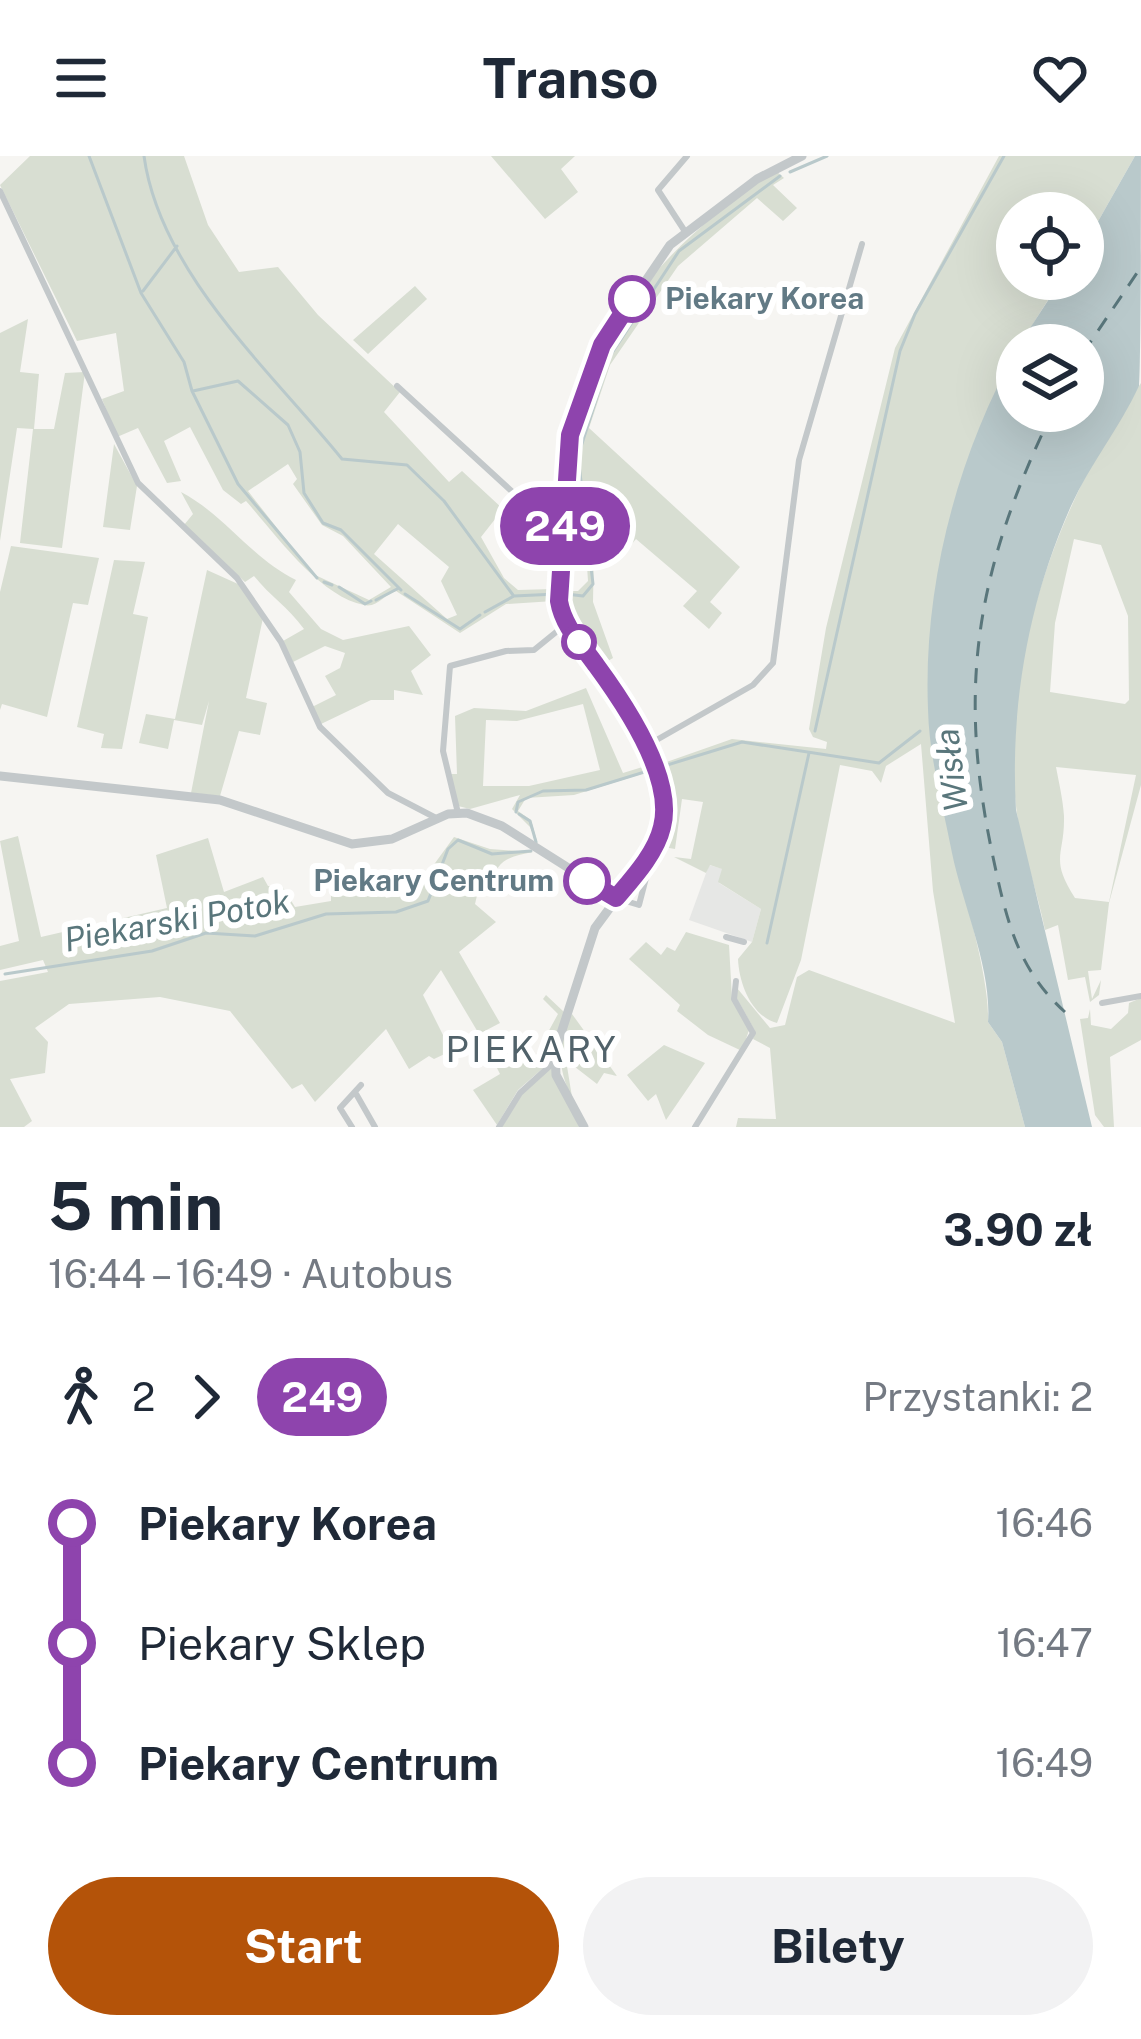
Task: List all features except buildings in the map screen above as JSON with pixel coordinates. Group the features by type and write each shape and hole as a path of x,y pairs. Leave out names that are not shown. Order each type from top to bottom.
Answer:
{"street":[{"path":"686,233 658,190 687,156"},
{"path":"499,1127 520,1093 554,1063 592,936 642,864 664,821 646,746 620,698 566,624 559,595 570,435 592,369 632,300 686,233 757,179 802,156"},
{"path":"0,191 138,483 237,578 281,643 320,727 388,794 438,818"},
{"path":"646,746 753,685 773,663 799,460 862,244"},
{"path":"397,386 565,540"},
{"path":"458,812 443,751 450,666 506,651 531,651 566,624"},
{"path":"0,776 220,800 352,844 392,839 458,812 483,817 616,898 639,905 647,874 642,864"},
{"path":"726,937 744,943"},
{"path":"695,1127 753,1033 734,999 736,981"},
{"path":"1102,1003 1141,996"},
{"path":"554,1063 584,1127"},
{"path":"352,1127 340,1108 358,1089 375,1127"}],"shaded area":[{"path":"30,156 184,156 208,225 239,272 278,267 318,315 400,392 384,412 449,482 462,471 503,509 481,537 504,578 518,590 553,589 554,601 506,604 460,633 396,591 369,605 347,600 331,590 299,562 246,501 241,504 223,490 190,427 164,441 181,481 167,483 138,428 117,437 102,399 124,391 116,333 77,341 0,185","holes":["288,464 297,479 293,484 322,525 343,536 391,587 369,600 313,574 248,491","398,524 449,567 441,581 457,615 447,619 374,554"]},
{"path":"491,156 575,156 561,169 578,192 545,219"},
{"path":"999,156 1135,156 1104,211 1104,192 996,192 996,300 1049,300 1034,324 996,324 996,394 965,468 946,535 935,603 934,743 945,816 979,950 988,1022 1002,1042 1025,1127 736,1127 738,1118 776,1119 770,1048 753,1039 755,1031 736,997 737,988 770,1028 785,1025 797,977 809,970 955,1023 933,891 921,744 886,766 881,783 872,771 840,765 801,960 777,1023 753,1006 739,968 738,959 752,942 761,909 718,882 722,869 710,865 706,873 674,857 691,859 703,802 682,799 675,849 658,846 667,819 658,765 732,739 826,749 827,742 813,737 809,729 826,628 895,348"},
{"path":"776,171 784,178 773,185 797,208 783,221 757,198 678,266 610,365 589,428 740,567 710,602 722,613 709,629 683,606 697,591 636,539 626,551 585,509 594,546 593,602 613,658 601,665 565,610 562,591 578,591 588,581 585,537 569,538 572,449 584,395 600,355 647,283 708,221"},
{"path":"415,286 427,299 368,354 353,340"},
{"path":"28,319 20,372 39,374 34,429 54,429 65,373 85,372 62,548 20,543 33,429 17,428 0,541 0,333"},
{"path":"1141,383 1141,785 1109,903 1101,970 1088,971 1092,999 1101,980 1099,995 1090,1002 1085,977 1068,980 1058,925 1045,930 1018,821 1013,751 1017,695 1042,584 1061,530 1111,429","holes":["1074,539 1101,545 1128,616 1129,700 1125,704 1050,692 1055,623","1056,767 1136,775 1109,902 1075,898 1062,874 1064,816"]},
{"path":"114,444 137,486 130,530 103,527"},
{"path":"181,492 296,580 289,592 321,629 343,640 409,626 431,655 411,671 423,695 394,690 394,700 371,700 321,724 312,707 336,695 325,676 340,668 345,653 325,646 293,662 283,641 304,629 254,576 245,582 184,525 193,514"},
{"path":"11,546 99,558 88,605 73,603 47,717 2,704 0,710 0,592"},
{"path":"114,560 145,562 133,614 148,617 122,749 101,748 104,734 77,727"},
{"path":"207,570 238,584 263,618 246,698 267,703 260,735 239,731 220,796 191,793 209,701 202,725 174,720 168,749 139,743 146,714 175,719"},
{"path":"586,688 623,773 649,765 651,771 574,795 526,798 518,811 531,820 538,845 530,827 512,809 520,795 470,809 458,806 448,774 457,774 455,716 474,708 526,711","holes":["583,704 600,770 529,786 483,786 486,720 517,721"]},
{"path":"18,836 41,937 167,908 156,855 208,838 224,892 263,877 268,886 282,886 295,907 331,901 331,890 352,883 382,885 386,898 414,892 454,837 490,849 533,852 505,861 492,886 479,887 475,904 496,922 459,952 500,1023 479,1034 441,970 423,995 451,1051 434,1059 429,1056 409,1069 386,1029 315,1102 302,1084 292,1089 230,1011 160,997 69,1004 35,1028 48,1042 45,1073 10,1079 32,1121 24,1127 0,1127 0,981 48,972 43,960 0,970 0,946 19,941 0,841"},
{"path":"709,865 723,869 719,883 761,909 752,942 689,920"},
{"path":"686,932 729,945 732,998 750,1027 742,1051 708,1035 677,1011 680,1005 629,959 646,942 661,955 667,947 675,951"},
{"path":"546,995 564,1012 550,1062 518,1090 497,1125 473,1090 500,1074 490,1054 511,1043 529,1067 558,1014 543,999"},
{"path":"1141,998 1141,1040 1110,1057 1114,1127 1104,1127 1095,1115 1080,1019 1088,1018 1090,1009 1091,1025 1111,1029 1128,1013 1129,1003"},
{"path":"572,1014 617,1076 604,1073 597,1084 566,1060 572,1097 561,1055"},
{"path":"664,1045 705,1063 666,1120 656,1094 648,1101 627,1075"},
{"path":"552,1067 579,1127 502,1127 522,1094"}],"water":[{"name":"Wisła","path":"1135,156 1141,156 1139,386 1079,490 1043,579 1019,693 1015,771 1016,810 1092,1127 1025,1127 1002,1042 988,1022 986,981 934,763 928,709 931,616 961,477 996,390 996,432 1104,432 1104,324 1033,324 1048,300 1104,300 1104,211"}],"waterway":[{"path":"89,156 141,293 184,362 192,391 238,484 317,578"},
{"path":"144,156 154,199 172,240 195,280 252,355 342,459 407,465 444,501 513,595"},
{"path":"790,172 827,156"},
{"path":"815,731 900,351 915,314 1004,156"},
{"path":"566,594 583,596 593,584 578,456 610,356 679,251 780,176"},
{"path":"143,291 177,246"},
{"path":"193,391 238,381 288,425 300,452 304,493 323,523 341,530 401,590"},
{"path":"324,582 332,585"},
{"path":"339,587 365,604 371,601"},
{"path":"376,600 397,589"},
{"path":"405,594 460,629 480,615"},
{"path":"485,612 514,596 557,594"},
{"name":"Piekarski Potok","path":"516,812 518,802 543,791 586,790 742,742 879,763 920,731"},
{"path":"767,943 809,753"},
{"name":"Piekarski Potok","path":"519,814 530,821 536,842"},
{"name":"Piekarski Potok","path":"5,974 152,951 206,933 255,936 326,914 396,912 428,901 448,849 458,840 492,854 531,851"}],"ferry route":[{"path":"1103,324 1141,267"},
{"path":"1043,432 1006,523 991,576 981,628 976,737 993,857 1009,922 1035,978 1065,1012"}],"bus line":[{"name":"249","path":"587,881 616,898 650,854 664,821 662,795 646,746 620,698 566,624 559,601 570,435 602,345 632,299"}],"place":[{"name":"Piekary Korea","path":"632,299"},
{"name":"Piekary Centrum","path":"587,881"}],"district":[{"name":"PIEKARY","path":"532,1049"}]}
